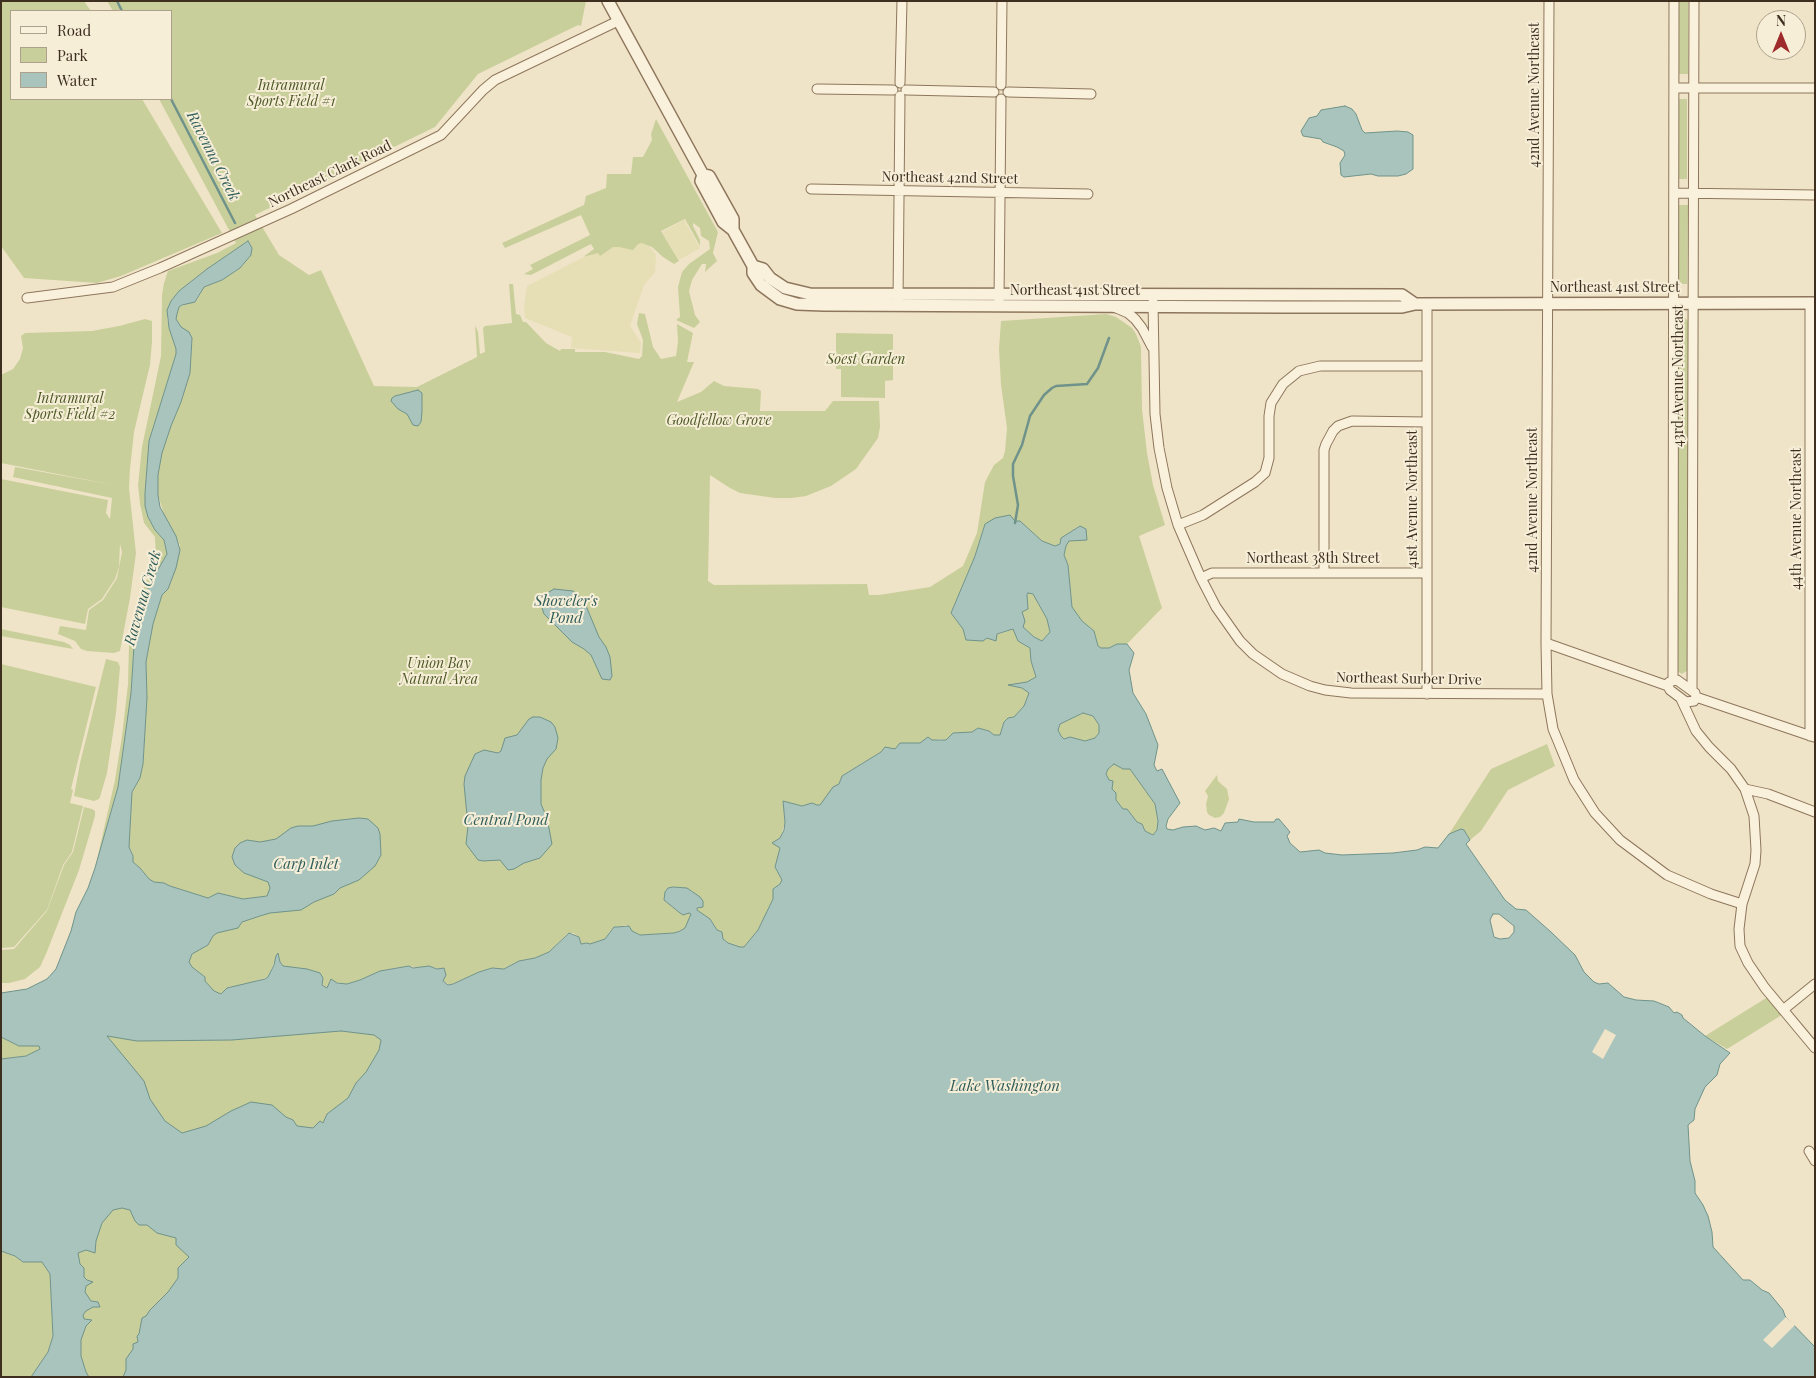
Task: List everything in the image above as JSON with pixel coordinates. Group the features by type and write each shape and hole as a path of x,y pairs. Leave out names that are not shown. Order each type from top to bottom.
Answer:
{"street":[{"name":"Northeast 41st Street","path":"608,1 703,175 701,182 723,222 733,230 753,266 763,269 777,284 801,293 898,300 999,300 1154,294 1402,295 1421,304"},
{"path":"898,300 902,1"},
{"path":"1001,85 1002,1"},
{"name":"42nd Avenue Northeast","path":"1549,1 1546,644 1547,694 1553,729 1574,780 1595,813 1620,840 1667,875 1711,894 1742,904"},
{"name":"43rd Avenue Northeast","path":"1670,683 1674,1"},
{"name":"43rd Avenue Northeast","path":"1694,1 1692,302 1694,694"},
{"name":"Northeast Clark Road","path":"27,298 113,287 256,225 442,135 483,90 495,80 618,21"},
{"path":"994,92 996,87 1001,85"},
{"path":"999,300 1000,193 1004,96 1006,88 1001,85"},
{"path":"1674,88 1815,88"},
{"path":"817,89 994,92"},
{"path":"994,92 996,97 1091,94"},
{"name":"Northeast 42nd Street","path":"811,189 1088,194"},
{"path":"1674,193 1815,194"},
{"name":"Northeast Surber Drive","path":"1154,294 1154,405 1159,448 1167,488 1178,525 1201,578 1216,607 1240,641 1253,654 1282,674 1310,686 1340,693 1547,694"},
{"name":"Northeast 41st Street","path":"999,300 1112,307 1393,307 1421,304 1673,302 1813,303"},
{"name":"44th Avenue Northeast","path":"1813,303 1813,736"},
{"name":"41st Avenue Northeast","path":"1421,304 1427,366 1427,694"},
{"path":"1112,307 1128,313 1135,319 1149,338 1154,352"},
{"path":"1178,525 1203,515 1255,482 1265,473 1269,458 1269,416 1271,403 1283,384 1299,371 1320,366 1427,366"},
{"path":"1324,572 1324,450 1333,431 1338,426 1352,422 1427,422"},
{"name":"Northeast 38th Street","path":"1201,578 1212,573 1427,573"},
{"path":"1546,644 1670,683 1677,680 1694,694 1813,736"},
{"path":"1670,683 1670,690 1686,702 1694,701 1694,694"},
{"path":"1681,699 1696,731 1731,769 1745,789 1754,816 1755,864 1742,904 1739,928 1740,946 1748,964 1815,1048"},
{"path":"1745,789 1768,794 1815,812"},
{"path":"1783,1010 1815,984"},
{"path":"1809,1151 1815,1161"}],"shaded area":[{"path":"684,220 700,248 679,260 662,232"},
{"path":"642,236 656,255 655,272 644,285 630,326 641,343 640,353 571,348 572,337 525,318 524,306 527,286 582,258"}],"green space":[{"path":"1,1 84,1 90,10 10,10 10,100 143,100 222,233 121,276 97,283 24,278 1,246"},
{"name":"Union Bay Natural Area","path":"107,1 586,1 581,26 578,25 478,74 435,127 255,215 279,255 309,275 321,270 374,386 417,387 477,357 475,325 478,332 480,354 485,352 483,328 485,326 512,323 509,284 513,284 516,314 520,315 523,322 526,322 546,343 560,351 561,349 575,349 575,352 605,352 639,359 642,356 643,340 637,324 639,313 645,314 653,347 661,359 676,356 678,342 677,324 693,333 687,362 694,362 677,402 701,392 714,381 724,386 758,389 761,391 760,411 825,411 833,401 879,401 880,427 878,438 856,469 831,486 806,496 775,498 740,493 710,475 708,581 714,585 867,584 869,595 879,595 930,587 963,566 977,533 985,482 994,465 1003,458 1005,451 1007,428 1001,385 999,349 1001,321 1106,314 1116,317 1132,328 1141,347 1142,409 1147,453 1153,485 1165,525 1139,536 1162,608 1127,644 1117,644 1109,648 1101,648 1098,646 1094,631 1082,621 1072,608 1068,565 1064,555 1069,541 1075,540 1079,526 1061,538 1060,544 1055,546 1042,541 1020,521 985,524 975,556 951,613 963,629 966,640 987,638 1014,629 1018,641 1030,648 1031,661 1036,677 1027,682 1010,685 1022,688 1029,693 1024,706 1014,717 1008,718 1004,722 1000,735 994,735 989,731 978,728 972,732 953,733 946,740 900,743 895,749 881,752 842,776 839,784 820,805 812,803 802,806 783,801 785,822 778,846 780,852 775,867 782,880 773,889 773,899 758,930 744,947 728,943 723,939 722,932 717,930 710,919 697,910 698,907 701,908 697,896 692,891 673,887 668,888 664,900 683,915 692,914 685,928 674,933 640,935 626,925 611,930 605,939 590,944 581,944 579,937 573,933 567,934 549,952 535,958 519,961 503,969 492,968 479,972 450,985 443,981 444,977 439,969 429,966 422,968 408,966 380,971 347,984 329,981 327,988 322,984 323,979 283,966 278,953 268,977 244,985 229,987 218,994 205,981 205,977 192,967 189,959 194,952 208,945 217,933 270,913 267,896 243,899 218,894 208,898 164,883 154,882 133,862 132,852 129,847 132,792 140,778 143,764 147,698 146,662 153,624 162,595 168,589 180,545 165,517 158,495 158,475 162,453 190,373 192,338 176,319 177,314 179,307 197,300 204,287 222,280 240,268 251,255 252,248 248,241 207,269 179,291 171,301 167,318 176,354 149,441 145,493 145,506 148,517 155,530 164,540 167,554 148,587 147,607 140,616 134,646 131,693 118,787 95,868 115,780 122,736 128,684 129,644 145,583 156,562 155,537 144,523 138,485 142,447 161,356 162,295 164,283 168,271 217,253 236,243 160,100 172,100 172,10 112,10"},
{"path":"1679,1 1688,1 1688,74 1678,74"},
{"path":"1679,99 1687,99 1687,179 1678,179"},
{"path":"656,119 718,232 713,253 717,261 705,272 706,264 702,264 692,280 689,291 695,315 700,322 694,328 676,320 680,317 678,287 682,272 689,264 710,249 709,241 701,236 700,228 693,223 700,240 700,246 685,219 661,231 679,261 674,264 652,247 642,243 638,244 633,250 613,247 600,256 598,253 583,257 594,249 591,244 531,275 524,274 533,269 530,265 590,235 581,215 505,248 502,243 584,205 586,196 606,188 607,174 631,174 633,157 643,157 652,140 651,134"},
{"path":"1679,205 1688,205 1687,284 1678,284"},
{"path":"1680,318 1685,318 1689,322 1688,670 1682,674 1677,671 1677,323"},
{"name":"Intramural Sports Field #2","path":"145,319 152,321 152,342 150,365 134,432 130,469 129,488 136,553 130,598 120,651 114,653 87,651 81,649 75,641 58,634 60,626 86,630 89,610 103,600 117,578 122,552 120,544 119,567 115,579 102,599 88,609 85,624 1,607 1,479 108,500 106,513 110,519 112,498 13,477 15,467 114,485 1,463 1,375 13,369 20,359 23,348 21,336 25,333 92,331"},
{"name":"Soest Garden","path":"836,333 893,334 893,380 885,381 885,398 841,397 841,369 836,369"},
{"path":"1028,593 1033,594 1047,619 1050,632 1042,641 1034,637 1023,627 1022,612 1028,609"},
{"path":"1,629 64,642 73,649 1,636"},
{"path":"106,659 118,662 120,667 116,713 107,773 100,797 94,801 74,796 80,763"},
{"path":"1,664 96,687 71,789 73,790 70,803 83,806 72,852 63,865 47,910 14,947 1,948"},
{"path":"1084,713 1093,716 1099,725 1099,733 1095,738 1085,741 1070,737 1064,739 1058,730 1060,724"},
{"path":"1547,744 1555,766 1508,790 1481,831 1470,840 1461,829 1449,834 1491,769"},
{"path":"1115,763 1123,769 1130,769 1155,804 1158,821 1157,830 1153,835 1145,831 1142,824 1137,822 1127,809 1123,809 1115,800 1106,774 1108,769"},
{"path":"1217,775 1218,781 1227,789 1229,799 1224,813 1220,817 1215,818 1207,812 1208,796 1205,791"},
{"path":"84,807 95,811 95,816 79,870 40,967 25,979 1,983 1,950 14,949 47,911 64,865 73,852"},
{"path":"1771,995 1785,1013 1727,1049 1705,1036"},
{"path":"369,1025 387,1045 330,1128 178,1140 101,1036"},
{"path":"1,1037 19,1046 40,1046 40,1049 26,1056 1,1059"},
{"path":"109,1202 157,1214 195,1256 133,1377 79,1377 77,1241"},
{"path":"1,1251 15,1256 23,1262 42,1262 50,1274 53,1335 48,1352 31,1377 1,1377"}],"water":[{"path":"1345,106 1352,109 1356,114 1365,133 1397,131 1408,132 1413,135 1413,169 1406,174 1398,176 1371,174 1344,177 1341,175 1340,163 1345,155 1344,151 1323,142 1321,139 1303,136 1301,131 1309,118 1317,116 1321,110"},
{"name":"Lake Washington","path":"248,241 252,248 251,255 240,268 222,280 204,287 195,302 179,307 176,319 181,327 189,332 192,338 190,373 162,453 158,475 158,495 160,507 176,536 180,550 176,568 168,589 162,595 153,624 146,662 147,698 143,764 140,778 132,792 129,847 133,856 133,862 154,882 164,883 208,898 218,893 243,899 267,896 270,888 268,882 244,873 235,865 232,857 235,848 247,840 260,842 276,839 291,828 298,826 313,826 332,821 359,818 368,819 378,828 381,855 375,866 359,880 340,888 334,894 314,902 301,910 270,913 242,922 238,928 217,933 213,936 208,945 192,954 189,962 192,967 205,977 205,981 214,991 221,994 227,988 265,979 274,965 278,953 283,966 307,969 320,973 323,978 322,985 327,988 331,979 337,983 347,984 380,971 409,966 413,968 429,966 437,969 444,968 446,975 443,981 448,985 453,984 479,972 492,968 504,969 519,961 535,958 549,952 569,933 579,937 581,944 590,944 605,939 614,927 629,926 632,931 640,935 680,931 685,928 691,914 683,915 664,900 665,892 668,888 673,887 687,888 700,897 703,901 703,907 697,908 697,910 710,919 717,930 722,932 723,939 728,943 744,947 758,930 773,899 773,889 782,880 775,867 780,848 772,843 780,838 784,830 783,801 802,806 812,803 820,805 833,787 839,784 842,776 881,752 885,747 895,749 900,743 920,743 928,737 932,740 946,740 953,733 972,732 978,728 989,731 994,735 1000,735 1004,722 1008,718 1014,717 1024,706 1029,693 1022,688 1008,685 1027,682 1036,677 1031,661 1030,648 1018,641 1013,629 997,634 996,641 987,638 983,641 966,640 963,629 951,613 975,556 985,524 995,518 1010,515 1015,521 1020,521 1042,541 1055,546 1060,544 1061,538 1080,526 1086,529 1087,540 1069,541 1064,555 1068,565 1072,607 1082,621 1094,631 1098,646 1109,648 1117,644 1127,644 1134,653 1129,670 1133,693 1146,714 1158,745 1154,765 1157,771 1162,769 1180,803 1168,819 1167,829 1173,830 1196,826 1205,830 1214,828 1221,831 1225,823 1238,822 1239,819 1254,822 1274,822 1276,819 1279,819 1290,832 1287,836 1290,843 1300,852 1319,850 1325,853 1342,855 1393,853 1425,847 1438,848 1449,834 1461,829 1464,830 1470,840 1466,844 1505,900 1516,909 1526,910 1551,932 1575,955 1584,972 1594,982 1599,984 1608,983 1624,997 1654,1001 1669,1007 1674,1013 1677,1012 1682,1015 1683,1018 1705,1036 1730,1053 1720,1064 1717,1075 1705,1087 1695,1109 1694,1120 1688,1125 1690,1161 1695,1181 1695,1193 1708,1216 1713,1247 1743,1280 1750,1280 1769,1293 1783,1310 1785,1316 1815,1347 1815,1377 123,1377 126,1370 126,1359 133,1349 133,1344 138,1342 137,1336 142,1318 168,1292 178,1278 178,1268 189,1257 176,1245 176,1238 157,1233 147,1225 139,1225 130,1210 122,1208 113,1210 102,1223 96,1241 95,1253 86,1250 78,1253 80,1264 84,1268 84,1277 93,1282 86,1286 85,1292 91,1301 98,1302 100,1307 93,1307 83,1315 84,1319 92,1320 86,1326 81,1340 81,1356 89,1377 31,1377 48,1352 53,1336 50,1274 42,1262 23,1262 15,1256 1,1251 1,1059 26,1056 40,1049 39,1046 19,1046 1,1037 1,993 27,989 47,979 56,969 71,931 76,912 88,888 95,868 118,787 131,693 134,646 140,616 147,607 148,587 167,554 164,540 155,530 148,517 145,506 145,493 149,441 176,354 169,328 167,310 179,291","holes":["1028,593 1033,594 1047,619 1050,632 1042,641 1034,637 1023,627 1025,621 1022,612 1028,609","1083,713 1093,716 1099,725 1099,733 1095,738 1085,741 1070,737 1064,739 1058,730 1060,724","1114,764 1123,769 1130,769 1155,804 1158,821 1157,830 1153,835 1145,831 1142,824 1137,822 1127,809 1123,809 1116,800 1116,793 1112,789 1113,781 1109,780 1106,774 1108,769","1493,914 1499,914 1514,926 1514,932 1509,938 1500,939 1494,937 1490,920","341,1031 374,1035 381,1040 379,1050 348,1098 327,1114 323,1123 320,1121 313,1128 297,1126 293,1120 286,1117 272,1105 251,1102 206,1126 182,1133 165,1121 150,1099 144,1081 107,1036 137,1041 232,1040"]},
{"path":"418,390 422,393 422,411 421,422 418,426 413,425 407,414 398,409 391,401 395,396"},
{"name":"Shoveler's Pond","path":"554,589 573,591 584,601 599,637 610,657 612,676 610,680 602,679 591,655 572,642 544,614 542,601 544,595"},
{"name":"Central Pond","path":"540,717 551,722 555,727 558,738 556,749 547,759 543,768 541,780 541,804 547,818 552,844 540,858 508,870 500,860 478,860 466,844 468,826 465,776 475,754 484,750 498,753 501,751 505,738 517,735 529,719"}],"pier":[{"path":"1605,1029 1616,1035 1603,1059 1592,1052"},
{"path":"1786,1317 1795,1325 1772,1348 1763,1340"}],"waterway":[{"name":"Ravenna Creek","path":"117,1 122,10"},
{"name":"Ravenna Creek","path":"172,100 235,223"},
{"path":"1015,523 1018,505 1013,464 1022,445 1030,416 1044,395 1052,388 1056,386 1087,384 1098,368 1109,338"}],"park label":[{"name":"Intramural Sports Field #1","path":"291,94"},
{"name":"Goodfellow Grove","path":"719,421"}],"water label":[{"name":"Carp Inlet","path":"306,864"}]}
